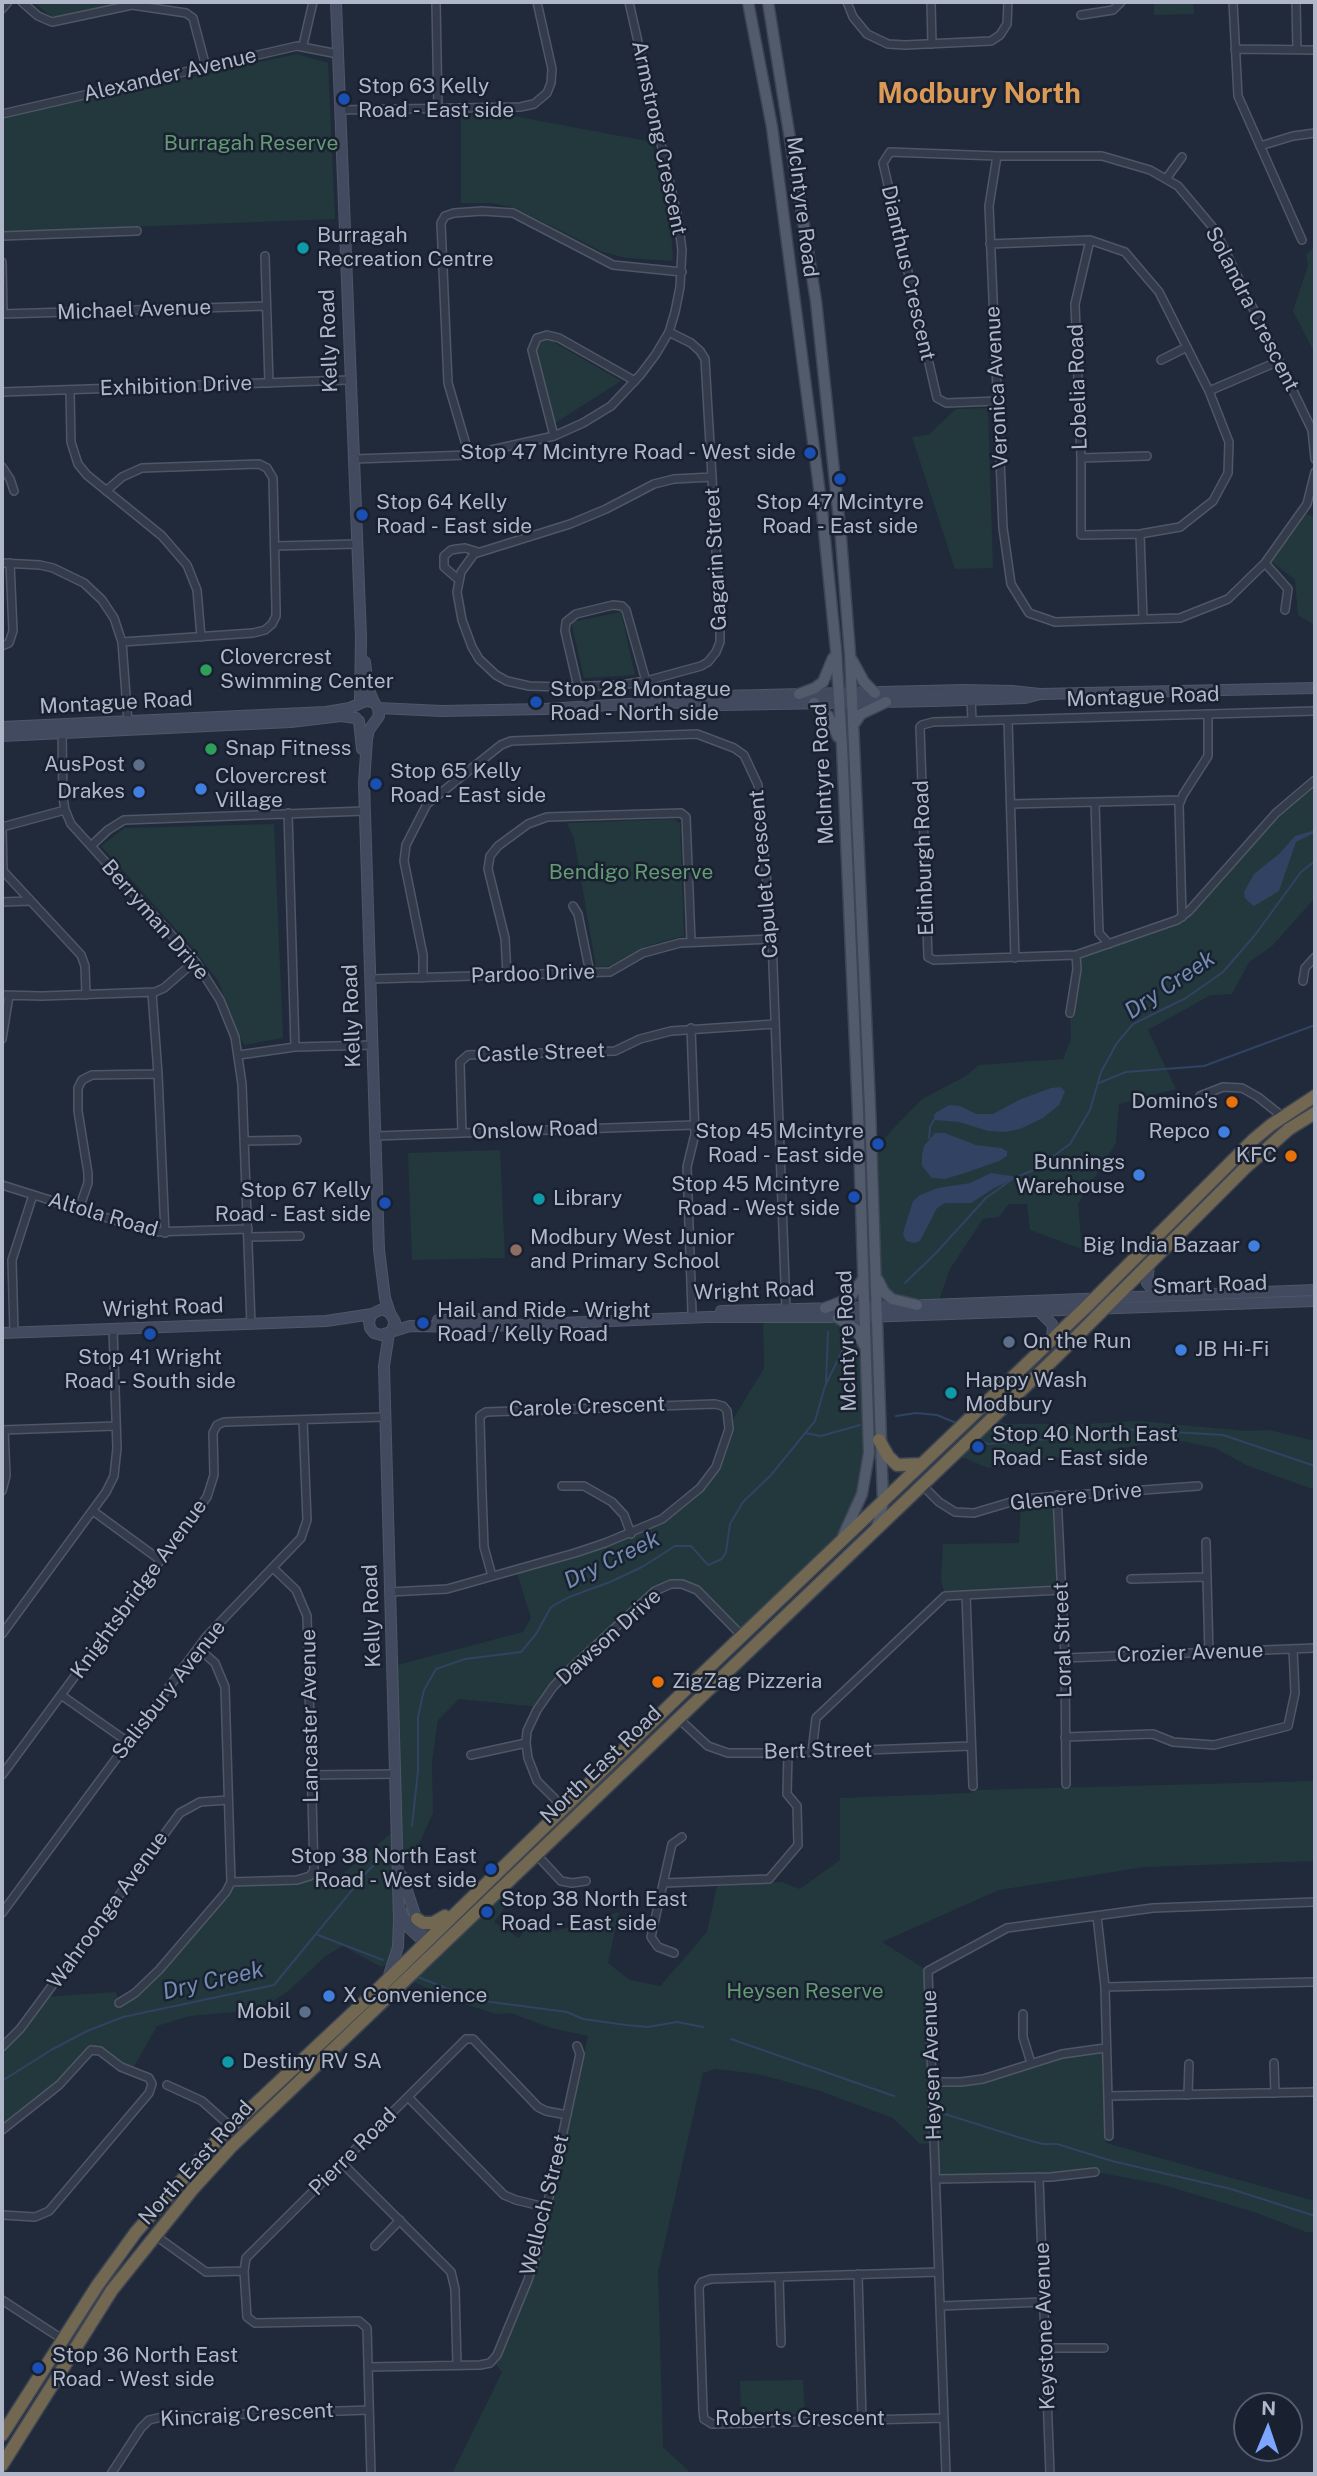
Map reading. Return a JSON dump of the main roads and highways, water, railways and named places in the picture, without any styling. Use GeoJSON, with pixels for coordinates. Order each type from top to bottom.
{"type":"FeatureCollection","features":[{"type":"Feature","properties":{"kind":"highway","name":"North East Road"},"geometry":{"type":"LineString","coordinates":[[2,2435],[62,2339],[136,2232],[230,2126],[460,1911],[653,1721],[1084,1309],[1253,1140],[1283,1117],[1309,1103],[1315,1096]]}},
{"type":"Feature","properties":{"kind":"highway","name":"North East Road"},"geometry":{"type":"LineString","coordinates":[[2,2465],[112,2290],[192,2190],[231,2147],[1106,1308],[1245,1168],[1292,1128],[1315,1113]]}},
{"type":"Feature","properties":{"kind":"highway"},"geometry":{"type":"LineString","coordinates":[[1283,1117],[1292,1128]]}},
{"type":"Feature","properties":{"kind":"highway"},"geometry":{"type":"LineString","coordinates":[[879,1440],[897,1465],[922,1464]]}},
{"type":"Feature","properties":{"kind":"highway"},"geometry":{"type":"LineString","coordinates":[[653,1721],[666,1717],[678,1718],[678,1697]]}},
{"type":"Feature","properties":{"kind":"highway"},"geometry":{"type":"LineString","coordinates":[[563,1828],[564,1808],[583,1808]]}},
{"type":"Feature","properties":{"kind":"highway"},"geometry":{"type":"LineString","coordinates":[[417,1919],[423,1923],[433,1923],[460,1911]]}},
{"type":"Feature","properties":{"kind":"highway"},"geometry":{"type":"LineString","coordinates":[[420,1967],[425,1944],[452,1937]]}},
{"type":"Feature","properties":{"kind":"highway"},"geometry":{"type":"LineString","coordinates":[[231,2147],[230,2126],[240,2129],[252,2126]]}},
{"type":"Feature","properties":{"kind":"highway"},"geometry":{"type":"LineString","coordinates":[[67,2359],[62,2339],[84,2332]]}},
{"type":"Feature","properties":{"kind":"main road","name":"Kelly Road"},"geometry":{"type":"LineString","coordinates":[[336,2],[361,638],[357,720],[364,759],[379,1250],[385,1298],[391,1314]]}},
{"type":"Feature","properties":{"kind":"main road","name":"McIntyre Road"},"geometry":{"type":"LineString","coordinates":[[748,2],[772,127],[822,510],[835,647],[883,1502],[876,1529]]}},
{"type":"Feature","properties":{"kind":"main road","name":"McIntyre Road"},"geometry":{"type":"LineString","coordinates":[[768,2],[816,302],[841,538],[854,724],[869,1275]]}},
{"type":"Feature","properties":{"kind":"main road","name":"Kelly Road"},"geometry":{"type":"LineString","coordinates":[[361,638],[368,688],[376,713],[368,735],[364,759]]}},
{"type":"Feature","properties":{"kind":"main road"},"geometry":{"type":"LineString","coordinates":[[799,694],[823,682],[830,669],[835,647]]}},
{"type":"Feature","properties":{"kind":"main road"},"geometry":{"type":"LineString","coordinates":[[850,654],[864,682],[875,693]]}},
{"type":"Feature","properties":{"kind":"main road","name":"Montague Road"},"geometry":{"type":"LineString","coordinates":[[852,697],[875,693],[1025,698],[1040,694],[1315,688]]}},
{"type":"Feature","properties":{"kind":"main road","name":"Montague Road"},"geometry":{"type":"LineString","coordinates":[[128,725],[291,722],[341,716],[364,724],[376,713],[544,709],[722,696],[799,694],[886,702],[971,695]]}},
{"type":"Feature","properties":{"kind":"main road","name":"Montague Road"},"geometry":{"type":"LineString","coordinates":[[663,702],[723,705],[814,703],[839,697]]}},
{"type":"Feature","properties":{"kind":"main road","name":"Montague Road"},"geometry":{"type":"LineString","coordinates":[[2,736],[62,729],[326,712],[365,701],[376,713]]}},
{"type":"Feature","properties":{"kind":"main road"},"geometry":{"type":"LineString","coordinates":[[854,724],[861,714],[886,702]]}},
{"type":"Feature","properties":{"kind":"main road"},"geometry":{"type":"LineString","coordinates":[[814,703],[829,717],[842,746]]}},
{"type":"Feature","properties":{"kind":"main road","name":"Montague Road"},"geometry":{"type":"LineString","coordinates":[[2,727],[62,729]]}},
{"type":"Feature","properties":{"kind":"main road"},"geometry":{"type":"LineString","coordinates":[[1149,1265],[1147,1283],[1162,1294]]}},
{"type":"Feature","properties":{"kind":"main road","name":"Kelly Road"},"geometry":{"type":"LineString","coordinates":[[372,1313],[381,1270]]}},
{"type":"Feature","properties":{"kind":"main road"},"geometry":{"type":"LineString","coordinates":[[825,1308],[852,1297],[869,1275],[888,1296],[917,1305]]}},
{"type":"Feature","properties":{"kind":"main road","name":"Smart Road"},"geometry":{"type":"LineString","coordinates":[[1117,1297],[1315,1290]]}},
{"type":"Feature","properties":{"kind":"main road","name":"Wright Road"},"geometry":{"type":"LineString","coordinates":[[390,1332],[410,1326],[464,1327],[708,1317],[838,1318],[917,1305],[1117,1297]]}},
{"type":"Feature","properties":{"kind":"main road","name":"Smart Road"},"geometry":{"type":"LineString","coordinates":[[1106,1308],[1315,1301]]}},
{"type":"Feature","properties":{"kind":"main road","name":"Wright Road"},"geometry":{"type":"LineString","coordinates":[[391,1314],[411,1320],[445,1320],[786,1308],[871,1312],[1106,1308]]}},
{"type":"Feature","properties":{"kind":"main road"},"geometry":{"type":"LineString","coordinates":[[382,1309],[391,1314],[395,1324],[390,1332],[381,1335],[372,1330],[369,1321],[372,1313],[382,1309]]}},
{"type":"Feature","properties":{"kind":"main road"},"geometry":{"type":"LineString","coordinates":[[1039,1311],[1052,1324],[1051,1341]]}},
{"type":"Feature","properties":{"kind":"main road","name":"McIntyre Road"},"geometry":{"type":"LineString","coordinates":[[838,1545],[858,1507],[869,1465],[866,1351],[871,1312]]}},
{"type":"Feature","properties":{"kind":"main road","name":"Wright Road"},"geometry":{"type":"LineString","coordinates":[[2,1333],[326,1321],[372,1313]]}},
{"type":"Feature","properties":{"kind":"main road"},"geometry":{"type":"LineString","coordinates":[[838,1318],[856,1329],[866,1351]]}},
{"type":"Feature","properties":{"kind":"main road","name":"Wright Road"},"geometry":{"type":"LineString","coordinates":[[326,1321],[356,1324],[372,1330]]}},
{"type":"Feature","properties":{"kind":"main road","name":"Kelly Road"},"geometry":{"type":"LineString","coordinates":[[372,1330],[384,1366]]}},
{"type":"Feature","properties":{"kind":"main road","name":"Kelly Road"},"geometry":{"type":"LineString","coordinates":[[388,1979],[398,1947],[399,1904],[384,1366],[390,1332]]}},
{"type":"Feature","properties":{"kind":"main road","name":"Kelly Road"},"geometry":{"type":"LineString","coordinates":[[398,1865],[425,1944]]}},
{"type":"Feature","properties":{"kind":"main road","name":"Kelly Road"},"geometry":{"type":"LineString","coordinates":[[399,1904],[408,1927],[425,1944]]}},
{"type":"Feature","properties":{"kind":"water"},"geometry":{"type":"Polygon","coordinates":[[[1315,830],[1296,842],[1279,891],[1254,906],[1250,903],[1244,892],[1254,874],[1279,854],[1295,836],[1315,830]]]}},
{"type":"Feature","properties":{"kind":"water"},"geometry":{"type":"Polygon","coordinates":[[[1060,1087],[1065,1091],[1059,1105],[1043,1118],[1020,1129],[988,1131],[959,1122],[934,1120],[937,1112],[949,1105],[960,1106],[976,1114],[993,1114],[1021,1099],[1060,1087]]]}},
{"type":"Feature","properties":{"kind":"water"},"geometry":{"type":"Polygon","coordinates":[[[935,1133],[945,1133],[976,1145],[1001,1148],[1007,1151],[1007,1156],[945,1179],[932,1178],[922,1166],[922,1155],[924,1146],[935,1133]]]}},
{"type":"Feature","properties":{"kind":"water"},"geometry":{"type":"Polygon","coordinates":[[[991,1173],[1018,1177],[971,1203],[945,1203],[937,1208],[920,1241],[906,1241],[903,1234],[905,1226],[913,1201],[920,1195],[938,1188],[970,1183],[991,1173]]]}},
{"type":"Feature","properties":{"kind":"waterway","name":"Dry Creek"},"geometry":{"type":"LineString","coordinates":[[1019,1176],[1036,1169],[1070,1144],[1090,1110],[1101,1072],[1117,1043],[1133,1024],[1186,998],[1223,972],[1255,935],[1301,872],[1315,861]]}},
{"type":"Feature","properties":{"kind":"waterway"},"geometry":{"type":"LineString","coordinates":[[1099,1083],[1126,1072],[1204,1066],[1315,1025]]}},
{"type":"Feature","properties":{"kind":"waterway"},"geometry":{"type":"LineString","coordinates":[[929,1138],[934,1120]]}},
{"type":"Feature","properties":{"kind":"waterway","name":"Dry Creek"},"geometry":{"type":"LineString","coordinates":[[905,1283],[986,1198],[1014,1178]]}},
{"type":"Feature","properties":{"kind":"waterway"},"geometry":{"type":"LineString","coordinates":[[826,1384],[828,1332]]}},
{"type":"Feature","properties":{"kind":"waterway","name":"Dry Creek"},"geometry":{"type":"LineString","coordinates":[[412,1826],[418,1771],[418,1717],[424,1690],[436,1669],[465,1659],[521,1652],[536,1634],[551,1607],[642,1567],[675,1546],[691,1546],[708,1565],[722,1559],[726,1552],[730,1524],[743,1502],[771,1475],[815,1421],[825,1386],[848,1339]]}},
{"type":"Feature","properties":{"kind":"waterway"},"geometry":{"type":"LineString","coordinates":[[896,1416],[916,1413],[937,1415],[956,1423]]}},
{"type":"Feature","properties":{"kind":"waterway"},"geometry":{"type":"LineString","coordinates":[[805,1433],[821,1436],[860,1425]]}},
{"type":"Feature","properties":{"kind":"waterway"},"geometry":{"type":"LineString","coordinates":[[978,1438],[988,1444],[1084,1436],[1121,1429],[1223,1435],[1315,1466]]}},
{"type":"Feature","properties":{"kind":"waterway","name":"Dry Creek"},"geometry":{"type":"LineString","coordinates":[[2,2081],[51,2050],[87,2031],[123,2017],[274,1985],[386,1852]]}},
{"type":"Feature","properties":{"kind":"waterway"},"geometry":{"type":"LineString","coordinates":[[318,1935],[383,1960]]}},
{"type":"Feature","properties":{"kind":"waterway"},"geometry":{"type":"LineString","coordinates":[[418,1977],[476,2000],[567,2012],[583,2019],[648,2027],[677,2022],[703,2027]]}},
{"type":"Feature","properties":{"kind":"waterway"},"geometry":{"type":"LineString","coordinates":[[731,2039],[894,2096]]}},
{"type":"Feature","properties":{"kind":"waterway"},"geometry":{"type":"LineString","coordinates":[[945,2114],[1043,2144],[1057,2144],[1112,2161],[1231,2189],[1315,2216]]}},
{"type":"Feature","properties":{"kind":"place","name":"Stop 63 Kelly Road - East side"},"geometry":{"type":"Point","coordinates":[344,99]}},
{"type":"Feature","properties":{"kind":"place","name":"Burragah Recreation Centre"},"geometry":{"type":"Point","coordinates":[303,248]}},
{"type":"Feature","properties":{"kind":"place","name":"Stop 47 Mcintyre Road - West side"},"geometry":{"type":"Point","coordinates":[810,453]}},
{"type":"Feature","properties":{"kind":"place","name":"Stop 47 Mcintyre Road - East side"},"geometry":{"type":"Point","coordinates":[840,479]}},
{"type":"Feature","properties":{"kind":"place","name":"Stop 64 Kelly Road - East side"},"geometry":{"type":"Point","coordinates":[362,515]}},
{"type":"Feature","properties":{"kind":"place","name":"Clovercrest Swimming Center"},"geometry":{"type":"Point","coordinates":[206,670]}},
{"type":"Feature","properties":{"kind":"place","name":"Stop 28 Montague Road - North side"},"geometry":{"type":"Point","coordinates":[536,702]}},
{"type":"Feature","properties":{"kind":"place","name":"Snap Fitness"},"geometry":{"type":"Point","coordinates":[211,749]}},
{"type":"Feature","properties":{"kind":"place","name":"AusPost"},"geometry":{"type":"Point","coordinates":[139,765]}},
{"type":"Feature","properties":{"kind":"place","name":"Stop 65 Kelly Road - East side"},"geometry":{"type":"Point","coordinates":[376,784]}},
{"type":"Feature","properties":{"kind":"place","name":"Clovercrest Village"},"geometry":{"type":"Point","coordinates":[201,789]}},
{"type":"Feature","properties":{"kind":"place","name":"Drakes"},"geometry":{"type":"Point","coordinates":[139,792]}},
{"type":"Feature","properties":{"kind":"place","name":"Domino's"},"geometry":{"type":"Point","coordinates":[1232,1102]}},
{"type":"Feature","properties":{"kind":"place","name":"Repco"},"geometry":{"type":"Point","coordinates":[1224,1132]}},
{"type":"Feature","properties":{"kind":"place","name":"Stop 45 Mcintyre Road - East side"},"geometry":{"type":"Point","coordinates":[878,1144]}},
{"type":"Feature","properties":{"kind":"place","name":"KFC"},"geometry":{"type":"Point","coordinates":[1291,1156]}},
{"type":"Feature","properties":{"kind":"place","name":"Bunnings Warehouse"},"geometry":{"type":"Point","coordinates":[1139,1175]}},
{"type":"Feature","properties":{"kind":"place","name":"Stop 45 Mcintyre Road - West side"},"geometry":{"type":"Point","coordinates":[854,1197]}},
{"type":"Feature","properties":{"kind":"place","name":"Library"},"geometry":{"type":"Point","coordinates":[539,1199]}},
{"type":"Feature","properties":{"kind":"place","name":"Stop 67 Kelly Road - East side"},"geometry":{"type":"Point","coordinates":[385,1203]}},
{"type":"Feature","properties":{"kind":"place","name":"Big India Bazaar"},"geometry":{"type":"Point","coordinates":[1254,1246]}},
{"type":"Feature","properties":{"kind":"place","name":"Modbury West Junior and Primary School"},"geometry":{"type":"Point","coordinates":[516,1250]}},
{"type":"Feature","properties":{"kind":"place","name":"Hail and Ride - Wright Road / Kelly Road"},"geometry":{"type":"Point","coordinates":[423,1323]}},
{"type":"Feature","properties":{"kind":"place","name":"Stop 41 Wright Road - South side"},"geometry":{"type":"Point","coordinates":[150,1334]}},
{"type":"Feature","properties":{"kind":"place","name":"On the Run"},"geometry":{"type":"Point","coordinates":[1009,1342]}},
{"type":"Feature","properties":{"kind":"place","name":"JB Hi-Fi"},"geometry":{"type":"Point","coordinates":[1181,1350]}},
{"type":"Feature","properties":{"kind":"place","name":"Happy Wash Modbury"},"geometry":{"type":"Point","coordinates":[951,1393]}},
{"type":"Feature","properties":{"kind":"place","name":"Stop 40 North East Road - East side"},"geometry":{"type":"Point","coordinates":[978,1447]}},
{"type":"Feature","properties":{"kind":"place","name":"ZigZag Pizzeria"},"geometry":{"type":"Point","coordinates":[658,1682]}},
{"type":"Feature","properties":{"kind":"place","name":"Stop 38 North East Road - West side"},"geometry":{"type":"Point","coordinates":[491,1869]}},
{"type":"Feature","properties":{"kind":"place","name":"Stop 38 North East Road - East side"},"geometry":{"type":"Point","coordinates":[487,1912]}},
{"type":"Feature","properties":{"kind":"place","name":"X Convenience"},"geometry":{"type":"Point","coordinates":[329,1996]}},
{"type":"Feature","properties":{"kind":"place","name":"Mobil"},"geometry":{"type":"Point","coordinates":[305,2012]}},
{"type":"Feature","properties":{"kind":"place","name":"Destiny RV SA"},"geometry":{"type":"Point","coordinates":[228,2062]}},
{"type":"Feature","properties":{"kind":"place","name":"Stop 36 North East Road - West side"},"geometry":{"type":"Point","coordinates":[38,2368]}},
{"type":"Feature","properties":{"kind":"district","name":"Modbury North"},"geometry":{"type":"Point","coordinates":[979,94]}},
{"type":"Feature","properties":{"kind":"park label","name":"Burragah Reserve"},"geometry":{"type":"Point","coordinates":[251,144]}},
{"type":"Feature","properties":{"kind":"park label","name":"Bendigo Reserve"},"geometry":{"type":"Point","coordinates":[631,873]}},
{"type":"Feature","properties":{"kind":"park label","name":"Heysen Reserve"},"geometry":{"type":"Point","coordinates":[805,1992]}}]}
